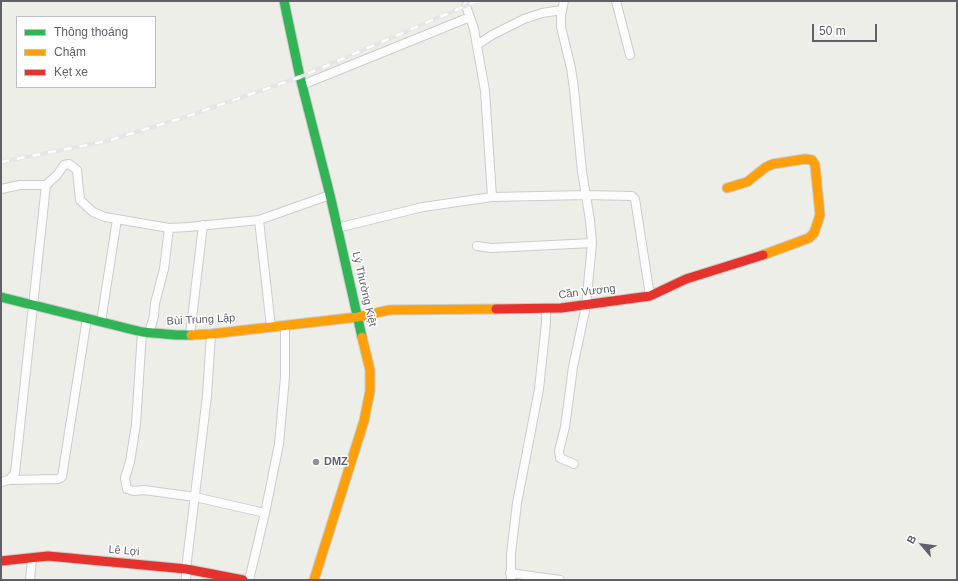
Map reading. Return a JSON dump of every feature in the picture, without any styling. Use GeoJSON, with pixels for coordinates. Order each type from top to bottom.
{"type":"FeatureCollection","features":[{"type":"Feature","properties":{"kind":"street","name":"Lý Thường Kiệt"},"geometry":{"type":"LineString","coordinates":[[284,1],[302,85],[330,195],[370,370],[370,391],[364,421],[314,580]]}},
{"type":"Feature","properties":{"kind":"street"},"geometry":{"type":"LineString","coordinates":[[564,1],[561,16],[561,27],[571,68],[578,114],[582,172],[590,220],[592,243],[586,306],[573,367],[565,427],[559,451],[560,458],[574,464]]}},
{"type":"Feature","properties":{"kind":"street"},"geometry":{"type":"LineString","coordinates":[[616,1],[630,55]]}},
{"type":"Feature","properties":{"kind":"street"},"geometry":{"type":"LineString","coordinates":[[466,6],[477,46],[485,91],[492,197]]}},
{"type":"Feature","properties":{"kind":"street"},"geometry":{"type":"LineString","coordinates":[[477,46],[497,32],[524,19],[542,13],[562,10]]}},
{"type":"Feature","properties":{"kind":"street"},"geometry":{"type":"LineString","coordinates":[[302,85],[470,18]]}},
{"type":"Feature","properties":{"kind":"street","name":"Cần Vương"},"geometry":{"type":"LineString","coordinates":[[358,318],[389,310],[546,309],[586,306],[650,296],[686,279],[778,250],[809,238],[816,230],[820,208],[815,165],[812,160],[805,159],[773,164],[766,167],[748,182],[727,188]]}},
{"type":"Feature","properties":{"kind":"street"},"geometry":{"type":"LineString","coordinates":[[5,481],[15,473],[46,185],[57,175],[64,165],[72,165],[77,170],[82,203],[93,212],[100,216],[169,228],[188,228],[203,225],[258,220],[330,195]]}},
{"type":"Feature","properties":{"kind":"street"},"geometry":{"type":"LineString","coordinates":[[1,189],[20,185],[46,185]]}},
{"type":"Feature","properties":{"kind":"street"},"geometry":{"type":"LineString","coordinates":[[337,228],[423,207],[492,197],[586,195],[632,196],[634,197],[650,296]]}},
{"type":"Feature","properties":{"kind":"street"},"geometry":{"type":"LineString","coordinates":[[101,322],[117,219]]}},
{"type":"Feature","properties":{"kind":"street"},"geometry":{"type":"LineString","coordinates":[[258,220],[271,327]]}},
{"type":"Feature","properties":{"kind":"street"},"geometry":{"type":"LineString","coordinates":[[190,335],[203,225]]}},
{"type":"Feature","properties":{"kind":"street"},"geometry":{"type":"LineString","coordinates":[[169,228],[162,277],[146,332],[136,424],[130,462],[126,474],[125,483],[127,489],[195,497],[265,513]]}},
{"type":"Feature","properties":{"kind":"street"},"geometry":{"type":"LineString","coordinates":[[477,246],[491,248],[592,243]]}},
{"type":"Feature","properties":{"kind":"street","name":"Bùi Trung Lập"},"geometry":{"type":"LineString","coordinates":[[1,297],[146,332],[176,335],[211,334],[358,318]]}},
{"type":"Feature","properties":{"kind":"street"},"geometry":{"type":"LineString","coordinates":[[546,309],[546,323],[538,389],[518,503],[511,554],[511,577],[560,580]]}},
{"type":"Feature","properties":{"kind":"street"},"geometry":{"type":"LineString","coordinates":[[5,481],[58,479],[62,477],[87,318]]}},
{"type":"Feature","properties":{"kind":"street"},"geometry":{"type":"LineString","coordinates":[[249,580],[279,444],[285,377],[285,325]]}},
{"type":"Feature","properties":{"kind":"street"},"geometry":{"type":"LineString","coordinates":[[186,580],[186,569],[207,396],[211,334]]}},
{"type":"Feature","properties":{"kind":"street","name":"Lê Lợi"},"geometry":{"type":"LineString","coordinates":[[1,561],[32,559],[48,556],[186,569],[243,580]]}},
{"type":"Feature","properties":{"kind":"street"},"geometry":{"type":"LineString","coordinates":[[30,580],[32,559]]}},
{"type":"Feature","properties":{"kind":"railway"},"geometry":{"type":"LineString","coordinates":[[1,162],[107,141],[188,116],[300,77],[477,1]]}},
{"type":"Feature","properties":{"kind":"traffic: fast"},"geometry":{"type":"LineString","coordinates":[[284,1],[300,77],[330,195],[362,337]]}},
{"type":"Feature","properties":{"kind":"traffic: fast"},"geometry":{"type":"LineString","coordinates":[[1,297],[142,332],[191,335]]}},
{"type":"Feature","properties":{"kind":"traffic: slow"},"geometry":{"type":"LineString","coordinates":[[727,188],[747,182],[766,167],[773,164],[805,159],[812,160],[815,165],[820,215],[814,233],[809,238],[763,255]]}},
{"type":"Feature","properties":{"kind":"traffic: slow"},"geometry":{"type":"LineString","coordinates":[[191,335],[358,317],[389,310],[496,309]]}},
{"type":"Feature","properties":{"kind":"traffic: slow"},"geometry":{"type":"LineString","coordinates":[[314,580],[364,421],[370,391],[370,370],[362,337]]}},
{"type":"Feature","properties":{"kind":"traffic: jam"},"geometry":{"type":"LineString","coordinates":[[496,309],[561,308],[650,296],[686,279],[763,255]]}},
{"type":"Feature","properties":{"kind":"traffic: jam"},"geometry":{"type":"LineString","coordinates":[[1,561],[48,556],[186,569],[243,580]]}},
{"type":"Feature","properties":{"kind":"place","name":"DMZ"},"geometry":{"type":"Point","coordinates":[316,462]}}]}
